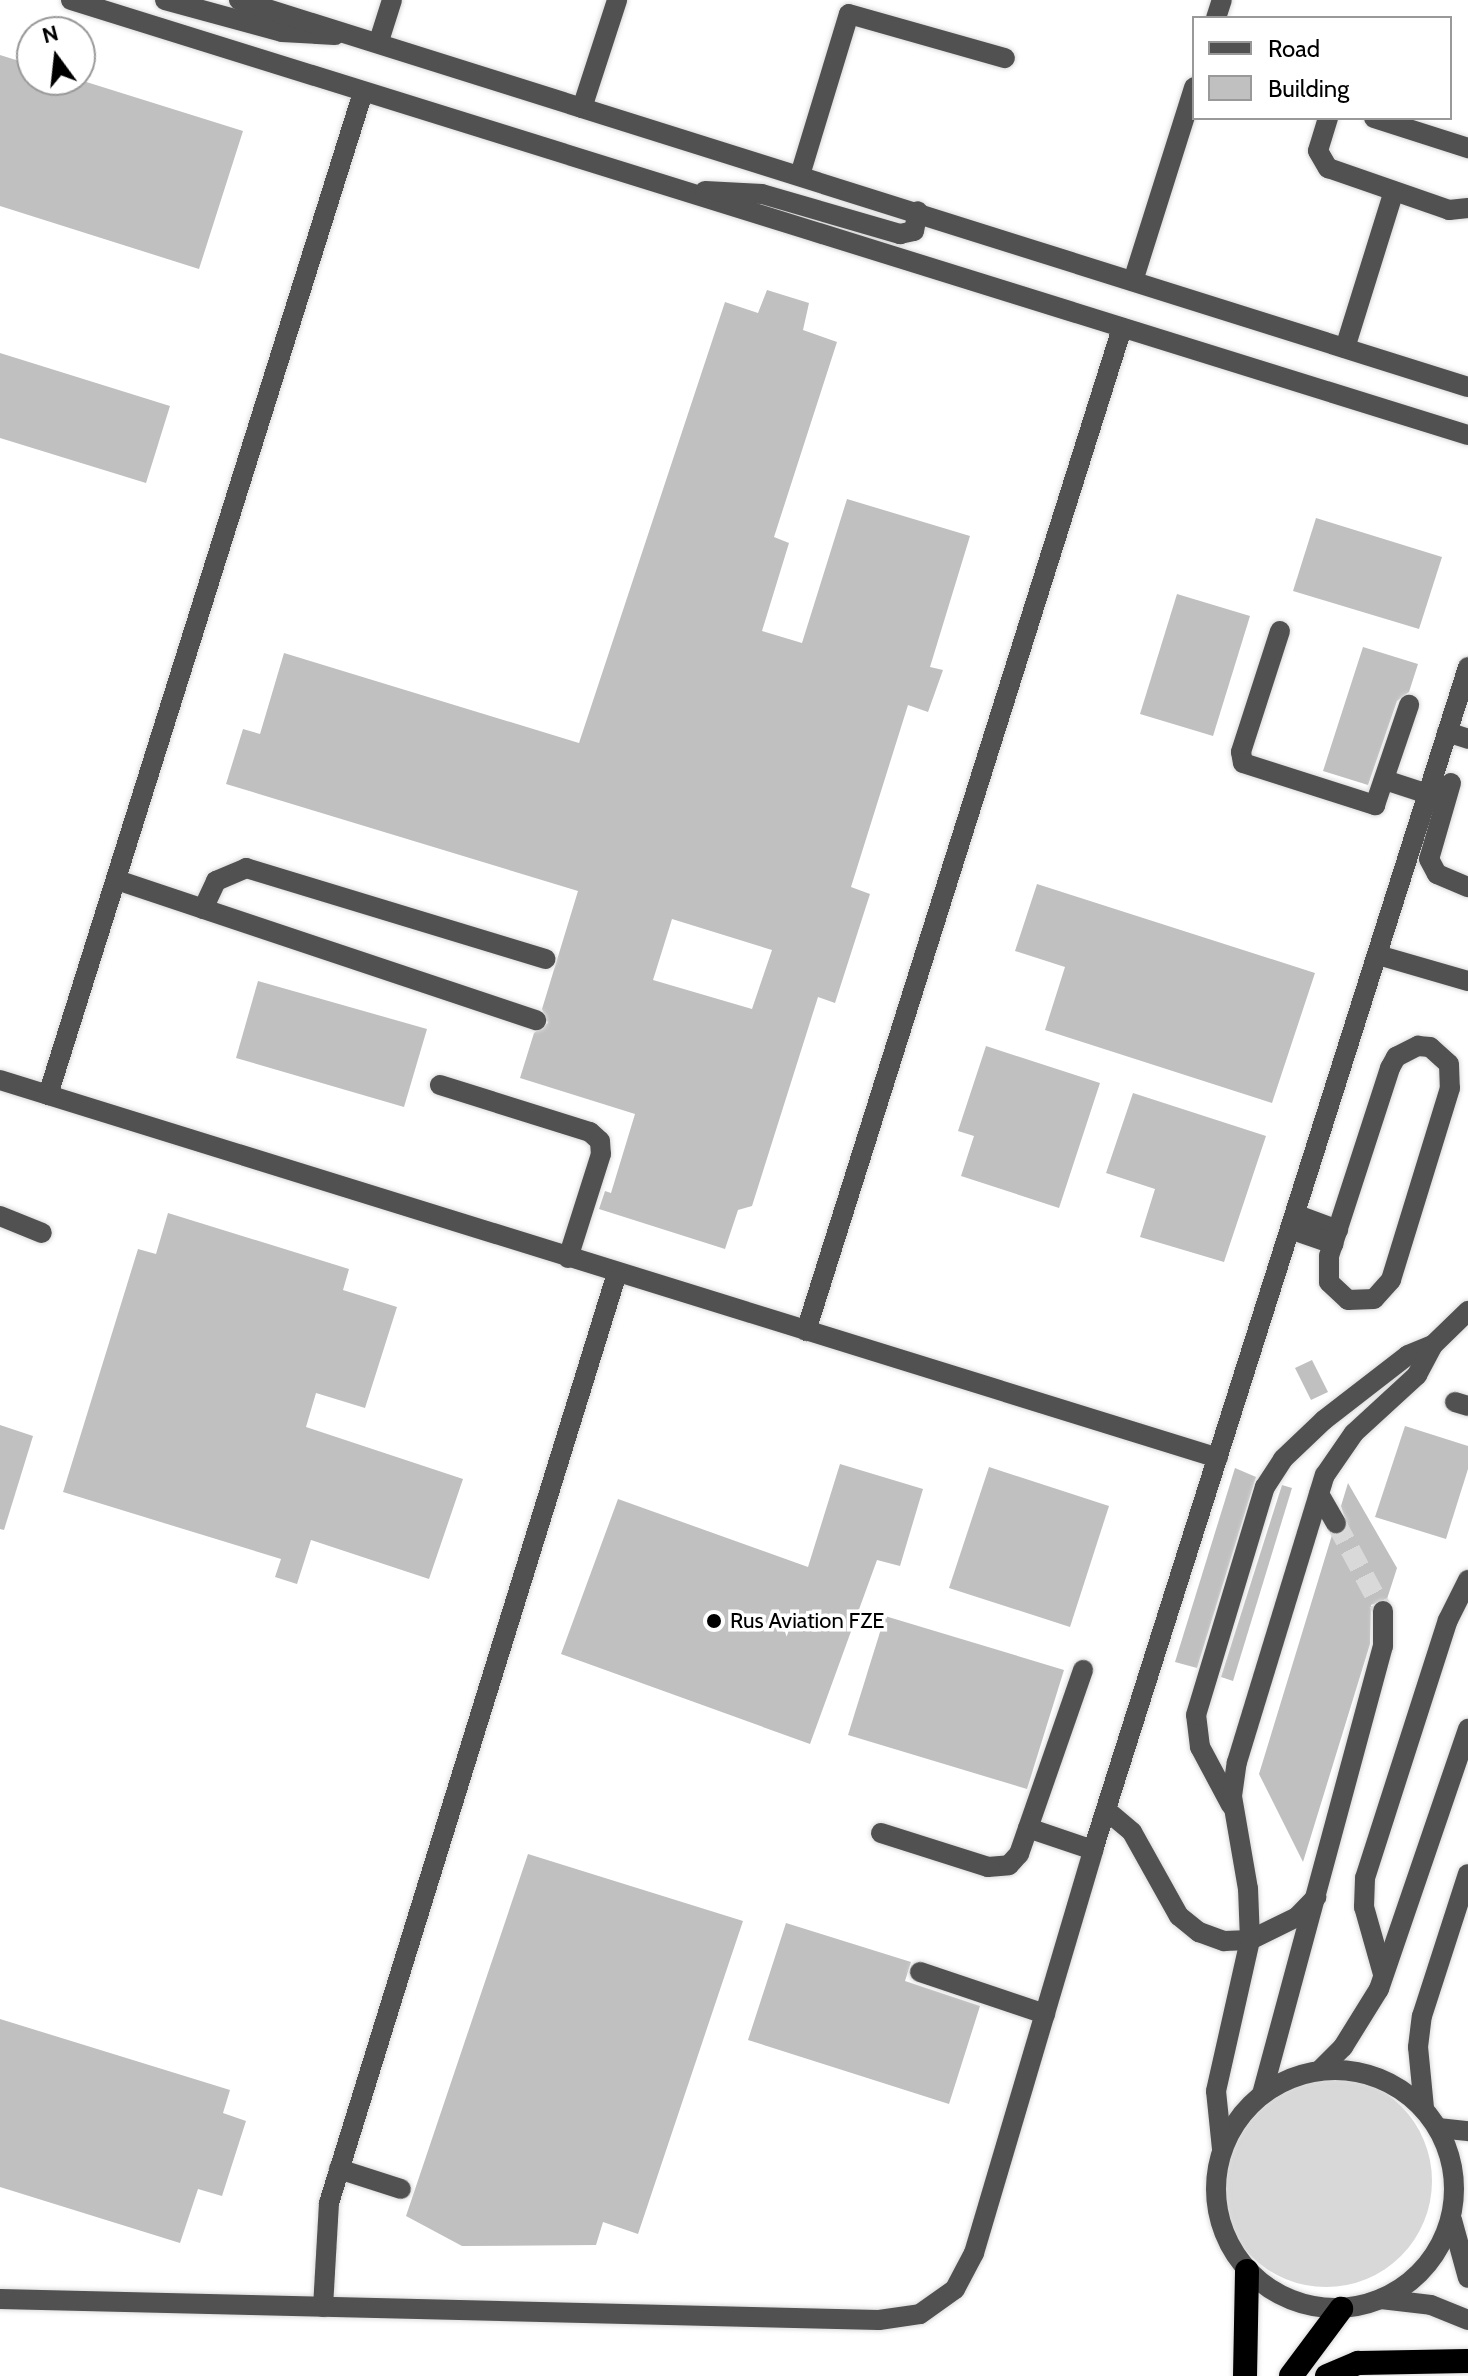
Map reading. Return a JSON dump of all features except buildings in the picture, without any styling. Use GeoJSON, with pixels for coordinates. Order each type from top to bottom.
{"type":"FeatureCollection","features":[{"type":"Feature","properties":{"kind":"highway"},"geometry":{"type":"LineString","coordinates":[[1245,2376],[1247,2271]]}},
{"type":"Feature","properties":{"kind":"highway"},"geometry":{"type":"LineString","coordinates":[[1291,2376],[1341,2309]]}},
{"type":"Feature","properties":{"kind":"highway"},"geometry":{"type":"LineString","coordinates":[[1327,2376],[1358,2363],[1468,2361]]}},
{"type":"Feature","properties":{"kind":"street"},"geometry":{"type":"LineString","coordinates":[[71,0],[103,5],[363,92],[1468,435]]}},
{"type":"Feature","properties":{"kind":"street"},"geometry":{"type":"LineString","coordinates":[[165,0],[282,32],[351,34]]}},
{"type":"Feature","properties":{"kind":"street"},"geometry":{"type":"LineString","coordinates":[[239,0],[379,41],[1468,387]]}},
{"type":"Feature","properties":{"kind":"street"},"geometry":{"type":"LineString","coordinates":[[379,41],[392,0]]}},
{"type":"Feature","properties":{"kind":"street"},"geometry":{"type":"LineString","coordinates":[[582,108],[617,0]]}},
{"type":"Feature","properties":{"kind":"street"},"geometry":{"type":"LineString","coordinates":[[800,175],[849,14],[1005,58]]}},
{"type":"Feature","properties":{"kind":"street"},"geometry":{"type":"LineString","coordinates":[[48,1095],[363,92]]}},
{"type":"Feature","properties":{"kind":"street"},"geometry":{"type":"LineString","coordinates":[[1133,281],[1192,93]]}},
{"type":"Feature","properties":{"kind":"street"},"geometry":{"type":"LineString","coordinates":[[1327,120],[1318,144],[1324,164],[1449,210],[1468,208]]}},
{"type":"Feature","properties":{"kind":"street"},"geometry":{"type":"LineString","coordinates":[[1380,120],[1468,148]]}},
{"type":"Feature","properties":{"kind":"street"},"geometry":{"type":"LineString","coordinates":[[1345,348],[1394,191]]}},
{"type":"Feature","properties":{"kind":"street"},"geometry":{"type":"LineString","coordinates":[[689,193],[762,194],[900,234],[919,225],[918,211]]}},
{"type":"Feature","properties":{"kind":"street"},"geometry":{"type":"LineString","coordinates":[[806,1331],[1122,328]]}},
{"type":"Feature","properties":{"kind":"street"},"geometry":{"type":"LineString","coordinates":[[1280,631],[1241,759],[1367,805],[1378,802],[1409,705]]}},
{"type":"Feature","properties":{"kind":"street"},"geometry":{"type":"LineString","coordinates":[[1468,667],[1447,732],[1445,785],[1429,859],[1437,874],[1468,887]]}},
{"type":"Feature","properties":{"kind":"street"},"geometry":{"type":"LineString","coordinates":[[1447,732],[1468,739]]}},
{"type":"Feature","properties":{"kind":"street"},"geometry":{"type":"LineString","coordinates":[[1385,780],[1445,785]]}},
{"type":"Feature","properties":{"kind":"street"},"geometry":{"type":"LineString","coordinates":[[0,2299],[879,2320],[920,2314],[939,2303],[966,2272],[1093,1850],[1378,955],[1445,785]]}},
{"type":"Feature","properties":{"kind":"street"},"geometry":{"type":"LineString","coordinates":[[203,909],[216,881],[246,868],[545,959]]}},
{"type":"Feature","properties":{"kind":"street"},"geometry":{"type":"LineString","coordinates":[[117,880],[536,1020]]}},
{"type":"Feature","properties":{"kind":"street"},"geometry":{"type":"LineString","coordinates":[[1378,955],[1468,981]]}},
{"type":"Feature","properties":{"kind":"street"},"geometry":{"type":"LineString","coordinates":[[1430,1047],[1449,1064],[1450,1088],[1384,1291],[1361,1302],[1337,1293],[1327,1269],[1336,1237],[1390,1068],[1406,1049],[1430,1047]]}},
{"type":"Feature","properties":{"kind":"street"},"geometry":{"type":"LineString","coordinates":[[0,1080],[1218,1458]]}},
{"type":"Feature","properties":{"kind":"street"},"geometry":{"type":"LineString","coordinates":[[440,1085],[590,1132],[600,1141],[601,1154],[568,1258]]}},
{"type":"Feature","properties":{"kind":"street"},"geometry":{"type":"LineString","coordinates":[[0,1216],[42,1233]]}},
{"type":"Feature","properties":{"kind":"street"},"geometry":{"type":"LineString","coordinates":[[1293,1221],[1336,1237]]}},
{"type":"Feature","properties":{"kind":"street"},"geometry":{"type":"LineString","coordinates":[[323,2307],[324,2237],[339,2169],[617,1273]]}},
{"type":"Feature","properties":{"kind":"street"},"geometry":{"type":"LineString","coordinates":[[1222,2149],[1216,2091],[1250,1940],[1234,1813],[1237,1762],[1319,1494],[1334,1457],[1417,1375],[1433,1345],[1468,1311]]}},
{"type":"Feature","properties":{"kind":"street"},"geometry":{"type":"LineString","coordinates":[[1234,1813],[1200,1747],[1196,1715],[1265,1487],[1283,1459],[1324,1420],[1408,1355],[1433,1345]]}},
{"type":"Feature","properties":{"kind":"street"},"geometry":{"type":"LineString","coordinates":[[1319,1494],[1336,1523]]}},
{"type":"Feature","properties":{"kind":"street"},"geometry":{"type":"LineString","coordinates":[[1383,1974],[1364,1907],[1365,1878],[1458,1624],[1468,1580]]}},
{"type":"Feature","properties":{"kind":"street"},"geometry":{"type":"LineString","coordinates":[[1262,2094],[1383,1646],[1383,1611]]}},
{"type":"Feature","properties":{"kind":"street"},"geometry":{"type":"LineString","coordinates":[[881,1833],[995,1868],[1015,1860],[1083,1670]]}},
{"type":"Feature","properties":{"kind":"street"},"geometry":{"type":"LineString","coordinates":[[1319,2071],[1363,2019],[1383,1974],[1468,1729]]}},
{"type":"Feature","properties":{"kind":"street"},"geometry":{"type":"LineString","coordinates":[[1106,1810],[1132,1832],[1179,1916],[1199,1932],[1224,1941],[1250,1940],[1297,1917],[1316,1897]]}},
{"type":"Feature","properties":{"kind":"street"},"geometry":{"type":"LineString","coordinates":[[1028,1828],[1093,1850]]}},
{"type":"Feature","properties":{"kind":"street"},"geometry":{"type":"LineString","coordinates":[[1424,2108],[1418,2047],[1422,2016],[1468,1874]]}},
{"type":"Feature","properties":{"kind":"street"},"geometry":{"type":"LineString","coordinates":[[920,1972],[1045,2014]]}},
{"type":"Feature","properties":{"kind":"street"},"geometry":{"type":"LineString","coordinates":[[1468,2278],[1452,2213],[1453,2167],[1438,2128],[1424,2108],[1407,2093],[1365,2073],[1319,2071],[1289,2079],[1262,2094],[1239,2119],[1222,2149],[1216,2174],[1221,2226],[1247,2271],[1290,2300],[1341,2309],[1381,2299],[1431,2305],[1468,2320]]}},
{"type":"Feature","properties":{"kind":"street"},"geometry":{"type":"LineString","coordinates":[[1438,2128],[1468,2131]]}},
{"type":"Feature","properties":{"kind":"street"},"geometry":{"type":"LineString","coordinates":[[339,2169],[401,2189]]}},
{"type":"Feature","properties":{"kind":"street"},"geometry":{"type":"LineString","coordinates":[[1381,2299],[1426,2267],[1452,2213],[1468,2192]]}},
{"type":"Feature","properties":{"kind":"shaded area"},"geometry":{"type":"Polygon","coordinates":[[[1326,2075],[1367,2083],[1385,2092],[1401,2106],[1415,2122],[1424,2140],[1432,2181],[1424,2222],[1415,2240],[1401,2256],[1385,2270],[1367,2279],[1326,2287],[1285,2279],[1267,2270],[1251,2256],[1237,2240],[1228,2222],[1220,2181],[1228,2140],[1237,2122],[1251,2106],[1267,2092],[1285,2083],[1326,2075]]]}},
{"type":"Feature","properties":{"kind":"tunnel"},"geometry":{"type":"LineString","coordinates":[[1336,1523],[1383,1611]]}},
{"type":"Feature","properties":{"kind":"place","name":"Rus Aviation FZE"},"geometry":{"type":"Point","coordinates":[714,1621]}}]}
